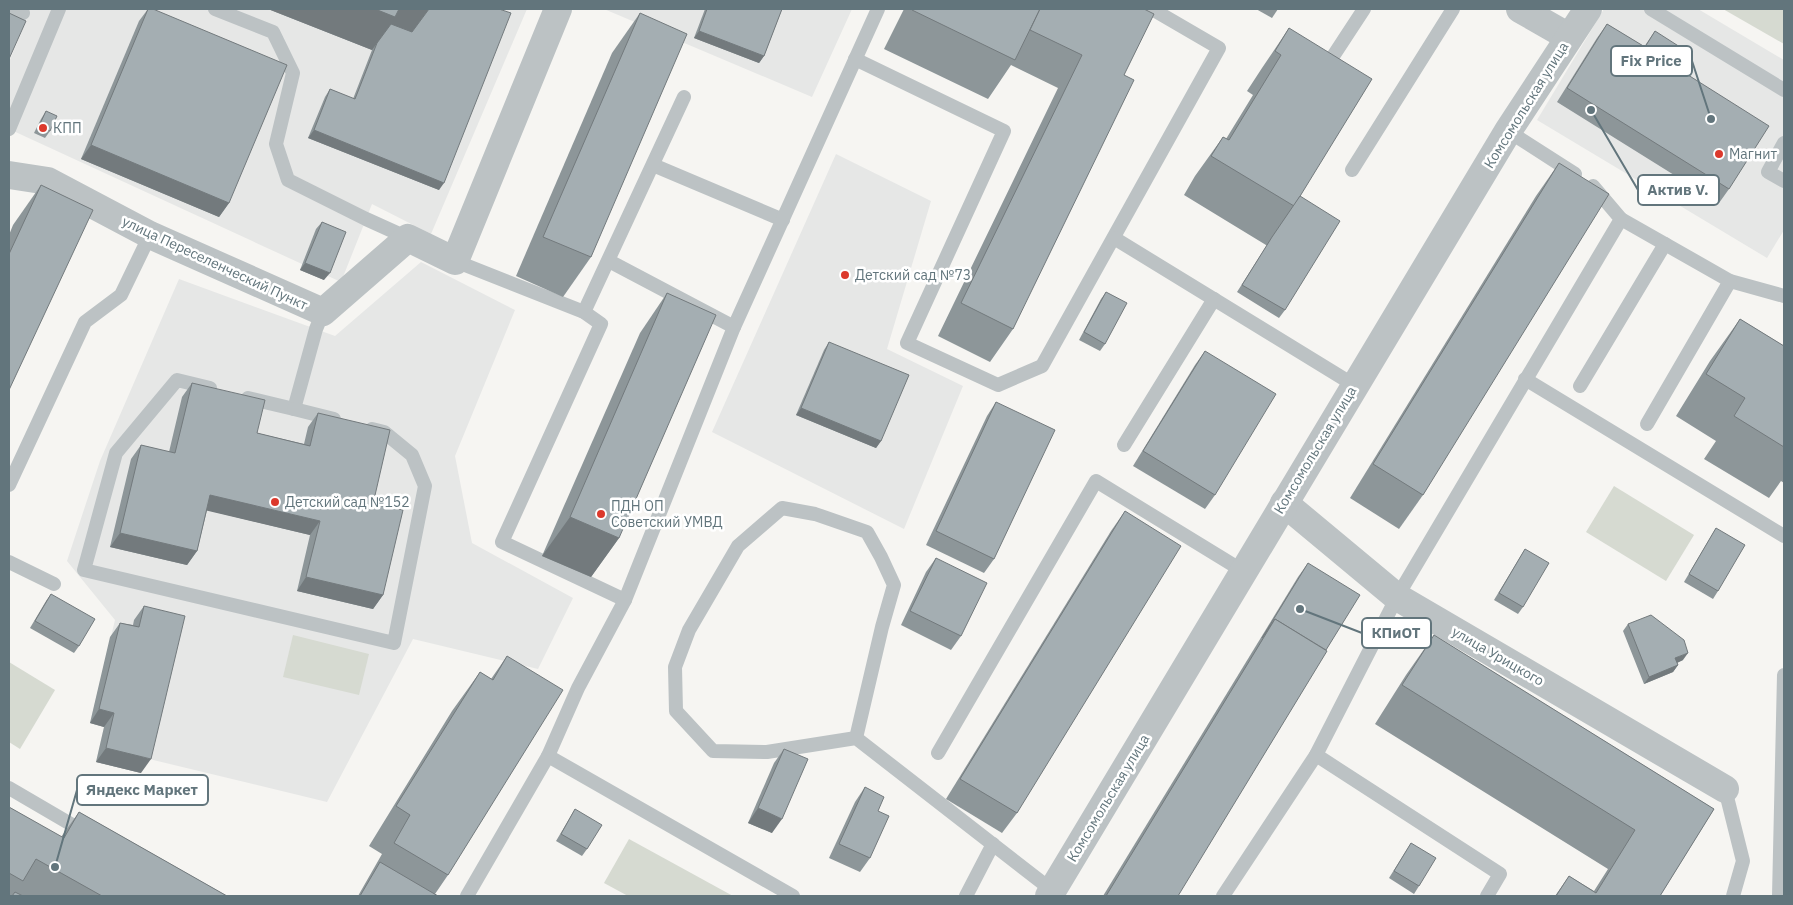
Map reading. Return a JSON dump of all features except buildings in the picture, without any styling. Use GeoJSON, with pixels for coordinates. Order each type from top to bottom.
{"type":"FeatureCollection","features":[{"type":"Feature","properties":{"kind":"street"},"geometry":{"type":"LineString","coordinates":[[408,238],[455,261],[558,9]]}},
{"type":"Feature","properties":{"kind":"street"},"geometry":{"type":"LineString","coordinates":[[1520,9],[1569,37]]}},
{"type":"Feature","properties":{"kind":"street","name":"Комсомольская улица"},"geometry":{"type":"LineString","coordinates":[[1051,894],[1354,385],[1508,131],[1588,9]]}},
{"type":"Feature","properties":{"kind":"street","name":"улица Переселенческий Пункт"},"geometry":{"type":"LineString","coordinates":[[9,175],[48,181],[150,235],[323,312],[408,238]]}},
{"type":"Feature","properties":{"kind":"street","name":"улица Урицкого"},"geometry":{"type":"LineString","coordinates":[[1284,503],[1397,597],[1725,789]]}},
{"type":"Feature","properties":{"kind":"lane"},"geometry":{"type":"LineString","coordinates":[[9,129],[59,9]]}},
{"type":"Feature","properties":{"kind":"lane"},"geometry":{"type":"LineString","coordinates":[[215,9],[273,32],[294,73],[276,144],[288,180],[408,238]]}},
{"type":"Feature","properties":{"kind":"lane"},"geometry":{"type":"LineString","coordinates":[[467,896],[548,756],[578,688],[625,600],[734,327],[878,9]]}},
{"type":"Feature","properties":{"kind":"lane"},"geometry":{"type":"LineString","coordinates":[[856,59],[1004,131],[907,343],[998,385],[1042,366],[1219,48],[1152,9]]}},
{"type":"Feature","properties":{"kind":"lane"},"geometry":{"type":"LineString","coordinates":[[1326,67],[1364,9]]}},
{"type":"Feature","properties":{"kind":"lane"},"geometry":{"type":"LineString","coordinates":[[1352,170],[1453,9]]}},
{"type":"Feature","properties":{"kind":"lane"},"geometry":{"type":"LineString","coordinates":[[1651,9],[1784,90]]}},
{"type":"Feature","properties":{"kind":"lane"},"geometry":{"type":"LineString","coordinates":[[584,312],[684,97]]}},
{"type":"Feature","properties":{"kind":"lane"},"geometry":{"type":"LineString","coordinates":[[1508,131],[1591,184],[1620,218],[1730,281],[1784,296]]}},
{"type":"Feature","properties":{"kind":"lane"},"geometry":{"type":"LineString","coordinates":[[1784,142],[1768,172],[1784,181]]}},
{"type":"Feature","properties":{"kind":"lane"},"geometry":{"type":"LineString","coordinates":[[653,165],[783,220]]}},
{"type":"Feature","properties":{"kind":"lane"},"geometry":{"type":"LineString","coordinates":[[1223,896],[1316,755],[1397,597],[1620,218]]}},
{"type":"Feature","properties":{"kind":"lane"},"geometry":{"type":"LineString","coordinates":[[9,485],[85,322],[121,295],[150,235]]}},
{"type":"Feature","properties":{"kind":"lane"},"geometry":{"type":"LineString","coordinates":[[1114,238],[1354,385]]}},
{"type":"Feature","properties":{"kind":"lane"},"geometry":{"type":"LineString","coordinates":[[1580,386],[1665,244]]}},
{"type":"Feature","properties":{"kind":"lane"},"geometry":{"type":"LineString","coordinates":[[455,261],[584,312],[601,324],[502,542],[625,600]]}},
{"type":"Feature","properties":{"kind":"lane"},"geometry":{"type":"LineString","coordinates":[[609,261],[734,327]]}},
{"type":"Feature","properties":{"kind":"lane"},"geometry":{"type":"LineString","coordinates":[[1647,424],[1730,281]]}},
{"type":"Feature","properties":{"kind":"lane"},"geometry":{"type":"LineString","coordinates":[[1124,445],[1214,299]]}},
{"type":"Feature","properties":{"kind":"lane"},"geometry":{"type":"LineString","coordinates":[[294,409],[316,329],[323,312]]}},
{"type":"Feature","properties":{"kind":"lane"},"geometry":{"type":"LineString","coordinates":[[1525,379],[1784,536]]}},
{"type":"Feature","properties":{"kind":"lane"},"geometry":{"type":"LineString","coordinates":[[177,380],[294,409],[384,432],[412,455],[425,486],[394,643],[84,570],[116,453],[177,380]]}},
{"type":"Feature","properties":{"kind":"lane"},"geometry":{"type":"LineString","coordinates":[[938,753],[1096,481],[1243,571]]}},
{"type":"Feature","properties":{"kind":"lane"},"geometry":{"type":"LineString","coordinates":[[856,738],[882,627],[894,585],[882,557],[867,532],[815,514],[782,508],[738,546],[689,630],[675,667],[676,711],[714,751],[767,752],[856,738],[993,844],[1051,894]]}},
{"type":"Feature","properties":{"kind":"lane"},"geometry":{"type":"LineString","coordinates":[[9,562],[54,584]]}},
{"type":"Feature","properties":{"kind":"lane"},"geometry":{"type":"LineString","coordinates":[[1779,896],[1784,674]]}},
{"type":"Feature","properties":{"kind":"lane"},"geometry":{"type":"LineString","coordinates":[[1316,755],[1500,874],[1487,896]]}},
{"type":"Feature","properties":{"kind":"lane"},"geometry":{"type":"LineString","coordinates":[[548,756],[794,896]]}},
{"type":"Feature","properties":{"kind":"lane"},"geometry":{"type":"LineString","coordinates":[[9,788],[99,841]]}},
{"type":"Feature","properties":{"kind":"lane"},"geometry":{"type":"LineString","coordinates":[[1725,789],[1743,860],[1733,896]]}},
{"type":"Feature","properties":{"kind":"lane"},"geometry":{"type":"LineString","coordinates":[[966,896],[993,844]]}},
{"type":"Feature","properties":{"kind":"shaded area"},"geometry":{"type":"Polygon","coordinates":[[[9,9],[527,9],[431,234],[372,204],[341,282],[9,129],[9,62],[27,19],[9,55],[9,9]]]}},
{"type":"Feature","properties":{"kind":"shaded area"},"geometry":{"type":"Polygon","coordinates":[[[604,9],[852,9],[812,97],[604,9]]]}},
{"type":"Feature","properties":{"kind":"shaded area"},"geometry":{"type":"Polygon","coordinates":[[[1604,9],[1698,9],[1784,60],[1784,230],[1767,258],[1537,120],[1604,9]]]}},
{"type":"Feature","properties":{"kind":"shaded area"},"geometry":{"type":"Polygon","coordinates":[[[1723,9],[1784,9],[1784,44],[1723,9]]]}},
{"type":"Feature","properties":{"kind":"shaded area","name":"Детский сад №73"},"geometry":{"type":"Polygon","coordinates":[[[836,154],[931,201],[887,349],[963,386],[904,529],[712,432],[836,154]]]}},
{"type":"Feature","properties":{"kind":"shaded area","name":"Детский сад №152"},"geometry":{"type":"Polygon","coordinates":[[[421,262],[515,310],[455,456],[472,543],[573,598],[538,669],[413,639],[327,802],[145,758],[141,773],[96,762],[104,727],[90,723],[115,620],[67,561],[100,461],[179,279],[335,336],[421,262]]]}},
{"type":"Feature","properties":{"kind":"shaded area"},"geometry":{"type":"Polygon","coordinates":[[[1614,486],[1694,535],[1666,581],[1586,532],[1614,486]]]}},
{"type":"Feature","properties":{"kind":"shaded area"},"geometry":{"type":"Polygon","coordinates":[[[293,635],[369,654],[359,695],[283,677],[293,635]]]}},
{"type":"Feature","properties":{"kind":"shaded area"},"geometry":{"type":"Polygon","coordinates":[[[9,662],[55,690],[20,749],[9,742],[9,662]]]}},
{"type":"Feature","properties":{"kind":"shaded area"},"geometry":{"type":"Polygon","coordinates":[[[629,839],[733,896],[628,896],[604,883],[629,839]]]}},
{"type":"Feature","properties":{"kind":"place","name":"Актив V."},"geometry":{"type":"Point","coordinates":[1591,110]}},
{"type":"Feature","properties":{"kind":"place","name":"Fix Price"},"geometry":{"type":"Point","coordinates":[1711,119]}},
{"type":"Feature","properties":{"kind":"place","name":"КПП"},"geometry":{"type":"Point","coordinates":[43,128]}},
{"type":"Feature","properties":{"kind":"place","name":"Магнит"},"geometry":{"type":"Point","coordinates":[1719,154]}},
{"type":"Feature","properties":{"kind":"place","name":"Детский сад №73"},"geometry":{"type":"Point","coordinates":[845,275]}},
{"type":"Feature","properties":{"kind":"place","name":"Детский сад №152"},"geometry":{"type":"Point","coordinates":[275,502]}},
{"type":"Feature","properties":{"kind":"place","name":"ПДН ОП Советский УМВД"},"geometry":{"type":"Point","coordinates":[601,514]}},
{"type":"Feature","properties":{"kind":"place","name":"КПиОТ"},"geometry":{"type":"Point","coordinates":[1300,609]}},
{"type":"Feature","properties":{"kind":"place","name":"Яндекс Маркет"},"geometry":{"type":"Point","coordinates":[55,867]}}]}
